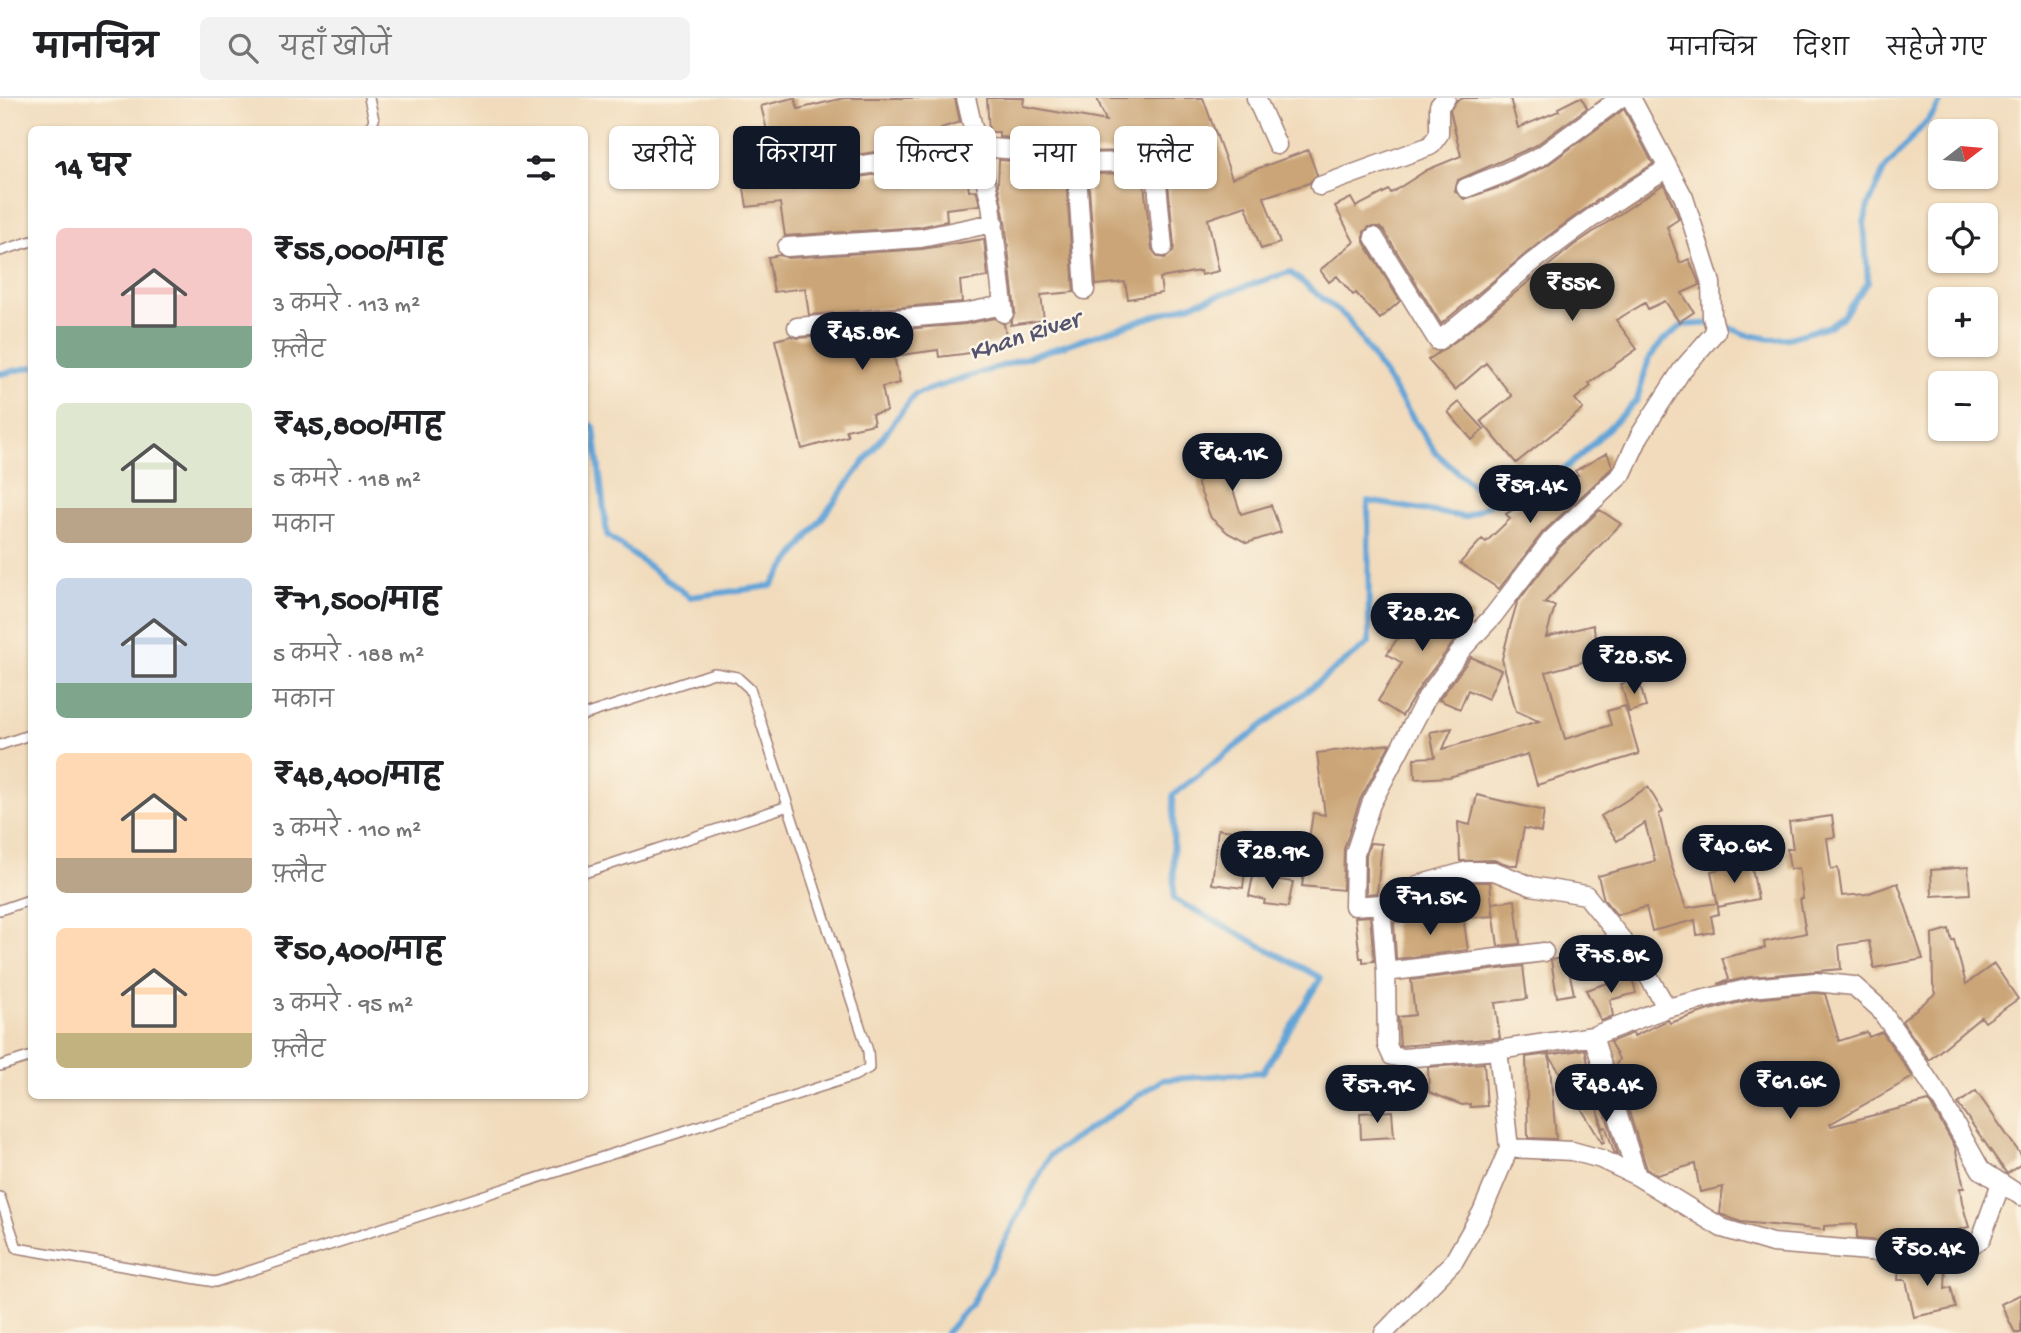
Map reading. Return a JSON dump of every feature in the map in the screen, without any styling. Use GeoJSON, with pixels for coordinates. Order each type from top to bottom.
{"type":"FeatureCollection","features":[{"type":"Feature","properties":{"kind":"street"},"geometry":{"type":"LineString","coordinates":[[967,98],[973,126]]}},
{"type":"Feature","properties":{"kind":"street"},"geometry":{"type":"LineString","coordinates":[[1256,98],[1277,145]]}},
{"type":"Feature","properties":{"kind":"street"},"geometry":{"type":"LineString","coordinates":[[1320,186],[1430,146],[1439,134],[1439,106],[1446,98]]}},
{"type":"Feature","properties":{"kind":"street"},"geometry":{"type":"LineString","coordinates":[[1466,188],[1541,156],[1620,98]]}},
{"type":"Feature","properties":{"kind":"street"},"geometry":{"type":"LineString","coordinates":[[1631,98],[1684,198],[1711,283],[1714,324],[1640,435],[1622,474],[1551,540],[1493,616],[1463,648],[1427,697],[1371,804],[1355,853],[1354,906],[1381,904],[1419,885],[1468,871],[1494,871],[1531,886],[1586,895],[1640,962],[1667,1008]]}},
{"type":"Feature","properties":{"kind":"street"},"geometry":{"type":"LineString","coordinates":[[1100,163],[1139,162],[1153,169],[1157,183],[1163,247]]}},
{"type":"Feature","properties":{"kind":"street"},"geometry":{"type":"LineString","coordinates":[[1374,237],[1438,341],[1620,196],[1668,168]]}},
{"type":"Feature","properties":{"kind":"street"},"geometry":{"type":"LineString","coordinates":[[797,327],[1004,309],[994,223],[987,189]]}},
{"type":"Feature","properties":{"kind":"street"},"geometry":{"type":"LineString","coordinates":[[1078,189],[1084,290]]}},
{"type":"Feature","properties":{"kind":"street"},"geometry":{"type":"LineString","coordinates":[[786,247],[921,239],[994,223]]}},
{"type":"Feature","properties":{"kind":"street"},"geometry":{"type":"LineString","coordinates":[[1381,904],[1386,972],[1387,1045],[1392,1056],[1403,1058],[1498,1050],[1593,1036],[1667,1008],[1751,988],[1815,982],[1854,986],[1879,1007],[1941,1099],[1981,1170],[2001,1184],[2020,1192]]}},
{"type":"Feature","properties":{"kind":"street"},"geometry":{"type":"LineString","coordinates":[[1386,972],[1544,952]]}},
{"type":"Feature","properties":{"kind":"street"},"geometry":{"type":"LineString","coordinates":[[1593,1036],[1637,1176]]}},
{"type":"Feature","properties":{"kind":"street"},"geometry":{"type":"LineString","coordinates":[[1384,1333],[1454,1261],[1482,1212],[1508,1148],[1498,1050]]}},
{"type":"Feature","properties":{"kind":"street"},"geometry":{"type":"LineString","coordinates":[[1508,1148],[1572,1151],[1601,1159],[1637,1176],[1722,1228],[1772,1243],[1894,1253],[1953,1252],[1981,1239],[2001,1184]]}},
{"type":"Feature","properties":{"kind":"lane"},"geometry":{"type":"LineString","coordinates":[[369,98],[374,120],[370,126]]}},
{"type":"Feature","properties":{"kind":"lane"},"geometry":{"type":"LineString","coordinates":[[0,251],[28,242]]}},
{"type":"Feature","properties":{"kind":"lane"},"geometry":{"type":"LineString","coordinates":[[0,1198],[17,1248],[215,1282],[854,1076],[869,1068],[868,1051],[750,689],[737,677],[714,673],[588,714]]}},
{"type":"Feature","properties":{"kind":"lane"},"geometry":{"type":"LineString","coordinates":[[0,744],[28,735]]}},
{"type":"Feature","properties":{"kind":"lane"},"geometry":{"type":"LineString","coordinates":[[588,872],[788,806]]}},
{"type":"Feature","properties":{"kind":"lane"},"geometry":{"type":"LineString","coordinates":[[0,910],[28,900]]}},
{"type":"Feature","properties":{"kind":"lane"},"geometry":{"type":"LineString","coordinates":[[0,1066],[28,1057]]}},
{"type":"Feature","properties":{"kind":"building"},"geometry":{"type":"Polygon","coordinates":[[[795,98],[798,109],[844,98],[955,98],[960,122],[947,126],[874,126],[874,152],[860,154],[860,126],[766,126],[761,106],[795,98]]]}},
{"type":"Feature","properties":{"kind":"building"},"geometry":{"type":"Polygon","coordinates":[[[987,98],[1024,98],[1023,106],[1106,121],[1097,98],[1203,98],[1213,126],[1114,126],[1114,151],[1100,152],[1100,126],[1010,126],[1010,138],[999,137],[996,126],[989,126],[987,98]]]}},
{"type":"Feature","properties":{"kind":"building"},"geometry":{"type":"Polygon","coordinates":[[[1510,98],[1518,128],[1559,111],[1558,108],[1578,98],[1582,98],[1587,108],[1535,146],[1458,180],[1455,191],[1464,199],[1506,185],[1546,166],[1624,109],[1653,164],[1610,191],[1544,239],[1441,324],[1384,231],[1379,227],[1369,227],[1364,232],[1364,242],[1400,301],[1380,319],[1356,293],[1353,295],[1337,276],[1329,282],[1320,270],[1354,242],[1335,206],[1351,198],[1356,207],[1389,190],[1391,193],[1427,170],[1461,156],[1450,110],[1457,100],[1510,98]]]}},
{"type":"Feature","properties":{"kind":"building"},"geometry":{"type":"Polygon","coordinates":[[[1217,137],[1232,178],[1308,150],[1317,175],[1309,183],[1264,197],[1280,243],[1261,249],[1246,206],[1208,219],[1219,271],[1201,275],[1200,271],[1160,278],[1162,293],[1128,299],[1125,282],[1096,285],[1089,189],[1100,189],[1100,174],[1114,173],[1114,189],[1144,189],[1152,249],[1158,257],[1165,258],[1173,252],[1169,189],[1217,189],[1217,137]]]}},
{"type":"Feature","properties":{"kind":"building"},"geometry":{"type":"Polygon","coordinates":[[[999,160],[1010,161],[1010,189],[1067,189],[1074,292],[1041,295],[1044,320],[1010,325],[1015,312],[1005,221],[998,186],[999,160]]]}},
{"type":"Feature","properties":{"kind":"building"},"geometry":{"type":"Polygon","coordinates":[[[874,175],[874,189],[976,190],[980,205],[946,209],[947,221],[919,227],[785,236],[780,203],[747,207],[744,189],[860,189],[860,177],[874,175]]]}},
{"type":"Feature","properties":{"kind":"building"},"geometry":{"type":"Polygon","coordinates":[[[1664,184],[1679,219],[1667,227],[1680,263],[1689,259],[1700,285],[1682,293],[1694,312],[1679,322],[1665,301],[1648,309],[1645,303],[1616,320],[1637,349],[1589,383],[1591,386],[1575,399],[1583,409],[1516,463],[1481,421],[1512,396],[1486,363],[1455,390],[1428,360],[1457,340],[1574,245],[1664,184]]]}},
{"type":"Feature","properties":{"kind":"building"},"geometry":{"type":"Polygon","coordinates":[[[984,239],[988,277],[960,281],[962,302],[809,315],[805,288],[774,292],[768,257],[922,249],[984,239]]]}},
{"type":"Feature","properties":{"kind":"building"},"geometry":{"type":"Polygon","coordinates":[[[994,318],[1004,324],[1007,340],[980,346],[981,351],[963,354],[939,357],[938,350],[894,356],[900,383],[882,387],[887,411],[872,414],[874,424],[846,430],[848,436],[802,449],[775,340],[791,336],[798,338],[965,324],[994,318]]]}},
{"type":"Feature","properties":{"kind":"building"},"geometry":{"type":"Polygon","coordinates":[[[1459,402],[1484,429],[1472,440],[1448,412],[1459,402]]]}},
{"type":"Feature","properties":{"kind":"building"},"geometry":{"type":"Polygon","coordinates":[[[1246,435],[1254,460],[1226,469],[1241,514],[1271,505],[1281,532],[1247,543],[1228,533],[1211,518],[1198,485],[1201,460],[1213,445],[1246,435]]]}},
{"type":"Feature","properties":{"kind":"building"},"geometry":{"type":"Polygon","coordinates":[[[1607,453],[1613,467],[1543,532],[1499,589],[1460,563],[1482,539],[1486,542],[1510,519],[1506,514],[1549,487],[1551,491],[1578,475],[1575,471],[1607,453]]]}},
{"type":"Feature","properties":{"kind":"building"},"geometry":{"type":"Polygon","coordinates":[[[1600,510],[1621,524],[1544,603],[1555,606],[1546,637],[1593,625],[1601,657],[1546,672],[1565,739],[1611,725],[1607,711],[1625,706],[1639,754],[1537,785],[1528,754],[1449,777],[1415,779],[1414,758],[1435,757],[1430,732],[1452,728],[1443,749],[1539,721],[1516,711],[1502,659],[1510,627],[1517,603],[1559,548],[1600,510]]]}},
{"type":"Feature","properties":{"kind":"building"},"geometry":{"type":"Polygon","coordinates":[[[1449,599],[1474,615],[1421,685],[1402,716],[1378,701],[1402,663],[1387,654],[1406,626],[1410,628],[1421,611],[1435,620],[1449,599]]]}},
{"type":"Feature","properties":{"kind":"building"},"geometry":{"type":"Polygon","coordinates":[[[1471,657],[1501,670],[1488,699],[1468,690],[1460,709],[1439,700],[1471,657]]]}},
{"type":"Feature","properties":{"kind":"building"},"geometry":{"type":"Polygon","coordinates":[[[1639,680],[1646,707],[1629,712],[1621,684],[1639,680]]]}},
{"type":"Feature","properties":{"kind":"building"},"geometry":{"type":"Polygon","coordinates":[[[1390,744],[1360,800],[1344,849],[1343,890],[1302,886],[1313,813],[1325,815],[1317,753],[1390,744]]]}},
{"type":"Feature","properties":{"kind":"building"},"geometry":{"type":"Polygon","coordinates":[[[1648,787],[1663,812],[1659,814],[1671,864],[1686,908],[1717,903],[1719,914],[1711,916],[1714,932],[1697,935],[1695,920],[1652,931],[1646,907],[1617,915],[1604,900],[1598,876],[1655,861],[1645,823],[1617,841],[1601,816],[1648,787]]]}},
{"type":"Feature","properties":{"kind":"building"},"geometry":{"type":"Polygon","coordinates":[[[1477,795],[1544,811],[1541,832],[1524,828],[1517,865],[1494,860],[1460,861],[1458,822],[1470,825],[1477,795]]]}},
{"type":"Feature","properties":{"kind":"building"},"geometry":{"type":"Polygon","coordinates":[[[1832,816],[1835,837],[1827,838],[1831,869],[1838,868],[1842,896],[1866,894],[1898,883],[1923,959],[1874,968],[1869,941],[1839,945],[1841,969],[1750,977],[1718,984],[1729,979],[1722,958],[1765,948],[1764,942],[1806,933],[1800,899],[1803,899],[1799,868],[1790,869],[1787,849],[1793,849],[1789,822],[1832,816]]]}},
{"type":"Feature","properties":{"kind":"building"},"geometry":{"type":"Polygon","coordinates":[[[1218,829],[1249,833],[1243,888],[1212,884],[1218,829]]]}},
{"type":"Feature","properties":{"kind":"building"},"geometry":{"type":"Polygon","coordinates":[[[1370,843],[1382,844],[1377,893],[1366,894],[1366,855],[1370,843]]]}},
{"type":"Feature","properties":{"kind":"building"},"geometry":{"type":"Polygon","coordinates":[[[1751,863],[1758,899],[1718,907],[1711,871],[1751,863]]]}},
{"type":"Feature","properties":{"kind":"building"},"geometry":{"type":"Polygon","coordinates":[[[1968,867],[1970,894],[1932,896],[1931,870],[1968,867]]]}},
{"type":"Feature","properties":{"kind":"building"},"geometry":{"type":"Polygon","coordinates":[[[1253,876],[1293,882],[1288,907],[1264,904],[1265,900],[1249,896],[1253,876]]]}},
{"type":"Feature","properties":{"kind":"building"},"geometry":{"type":"Polygon","coordinates":[[[1470,882],[1490,882],[1493,916],[1465,918],[1462,885],[1470,882]]]}},
{"type":"Feature","properties":{"kind":"building"},"geometry":{"type":"Polygon","coordinates":[[[1515,900],[1520,944],[1498,946],[1492,903],[1515,900]]]}},
{"type":"Feature","properties":{"kind":"building"},"geometry":{"type":"Polygon","coordinates":[[[1370,916],[1374,961],[1363,962],[1363,958],[1360,958],[1355,917],[1370,916]]]}},
{"type":"Feature","properties":{"kind":"building"},"geometry":{"type":"Polygon","coordinates":[[[1463,916],[1468,950],[1396,959],[1394,922],[1463,916]]]}},
{"type":"Feature","properties":{"kind":"building"},"geometry":{"type":"Polygon","coordinates":[[[1949,929],[1966,984],[1994,964],[2018,999],[1985,1022],[1981,1017],[1929,1060],[1902,1021],[1936,993],[1933,984],[1932,934],[1949,929]]]}},
{"type":"Feature","properties":{"kind":"building"},"geometry":{"type":"Polygon","coordinates":[[[1566,957],[1574,994],[1557,997],[1551,960],[1566,957]]]}},
{"type":"Feature","properties":{"kind":"building"},"geometry":{"type":"Polygon","coordinates":[[[1523,966],[1527,999],[1495,1003],[1500,1038],[1400,1046],[1398,1017],[1415,1015],[1411,980],[1523,966]]]}},
{"type":"Feature","properties":{"kind":"building"},"geometry":{"type":"Polygon","coordinates":[[[1631,973],[1636,993],[1610,1000],[1613,1016],[1601,1021],[1586,990],[1631,973]]]}},
{"type":"Feature","properties":{"kind":"building"},"geometry":{"type":"Polygon","coordinates":[[[1825,994],[1839,1041],[1867,1032],[1869,1037],[1882,1032],[1913,1077],[1830,1124],[1831,1126],[1929,1101],[1955,1147],[1964,1188],[1960,1188],[1962,1203],[1969,1227],[1916,1241],[1893,1242],[1857,1239],[1857,1224],[1824,1226],[1824,1230],[1741,1222],[1720,1214],[1723,1187],[1700,1192],[1695,1164],[1657,1175],[1647,1169],[1615,1067],[1619,1059],[1610,1042],[1633,1033],[1634,1036],[1668,1020],[1670,1023],[1753,999],[1825,994]]]}},
{"type":"Feature","properties":{"kind":"building"},"geometry":{"type":"Polygon","coordinates":[[[1585,1049],[1604,1142],[1602,1143],[1549,1055],[1585,1049]]]}},
{"type":"Feature","properties":{"kind":"building"},"geometry":{"type":"Polygon","coordinates":[[[1549,1054],[1556,1139],[1528,1138],[1526,1057],[1549,1054]]]}},
{"type":"Feature","properties":{"kind":"building"},"geometry":{"type":"Polygon","coordinates":[[[1484,1063],[1487,1106],[1470,1107],[1470,1104],[1462,1105],[1429,1092],[1428,1067],[1484,1063]]]}},
{"type":"Feature","properties":{"kind":"building"},"geometry":{"type":"Polygon","coordinates":[[[1976,1091],[2021,1155],[2021,1164],[2007,1174],[1958,1104],[1976,1091]]]}},
{"type":"Feature","properties":{"kind":"building"},"geometry":{"type":"Polygon","coordinates":[[[1601,1099],[1618,1155],[1614,1152],[1606,1127],[1603,1128],[1597,1108],[1601,1099]]]}},
{"type":"Feature","properties":{"kind":"building"},"geometry":{"type":"Polygon","coordinates":[[[1392,1111],[1394,1137],[1361,1139],[1360,1113],[1392,1111]]]}},
{"type":"Feature","properties":{"kind":"building"},"geometry":{"type":"Polygon","coordinates":[[[1946,1263],[1945,1289],[1951,1287],[1956,1308],[1914,1317],[1906,1280],[1898,1280],[1899,1264],[1946,1263]]]}},
{"type":"Feature","properties":{"kind":"building"},"geometry":{"type":"Polygon","coordinates":[[[2021,1294],[2021,1333],[2015,1333],[2001,1304],[2021,1294]]]}},
{"type":"Feature","properties":{"kind":"waterway"},"geometry":{"type":"LineString","coordinates":[[946,1333],[972,1303],[1050,1155],[1162,1080],[1263,1072],[1321,978],[1174,899],[1173,795],[1369,643],[1368,501],[1465,517],[1492,503],[1526,492],[1558,474],[1579,457],[1637,400],[1649,358],[1663,341],[1683,325],[1718,323],[1745,334],[1771,339],[1789,338],[1829,326],[1843,316],[1868,282],[1864,223],[1868,206],[1884,170],[1933,114],[1943,98]]}},
{"type":"Feature","properties":{"kind":"waterway","name":"Khan River"},"geometry":{"type":"LineString","coordinates":[[588,424],[594,427],[607,535],[690,597],[771,586],[915,394],[1290,272],[1347,318],[1436,453],[1492,503]]}},
{"type":"Feature","properties":{"kind":"waterway","name":"Khan River"},"geometry":{"type":"LineString","coordinates":[[0,374],[28,368]]}}]}
